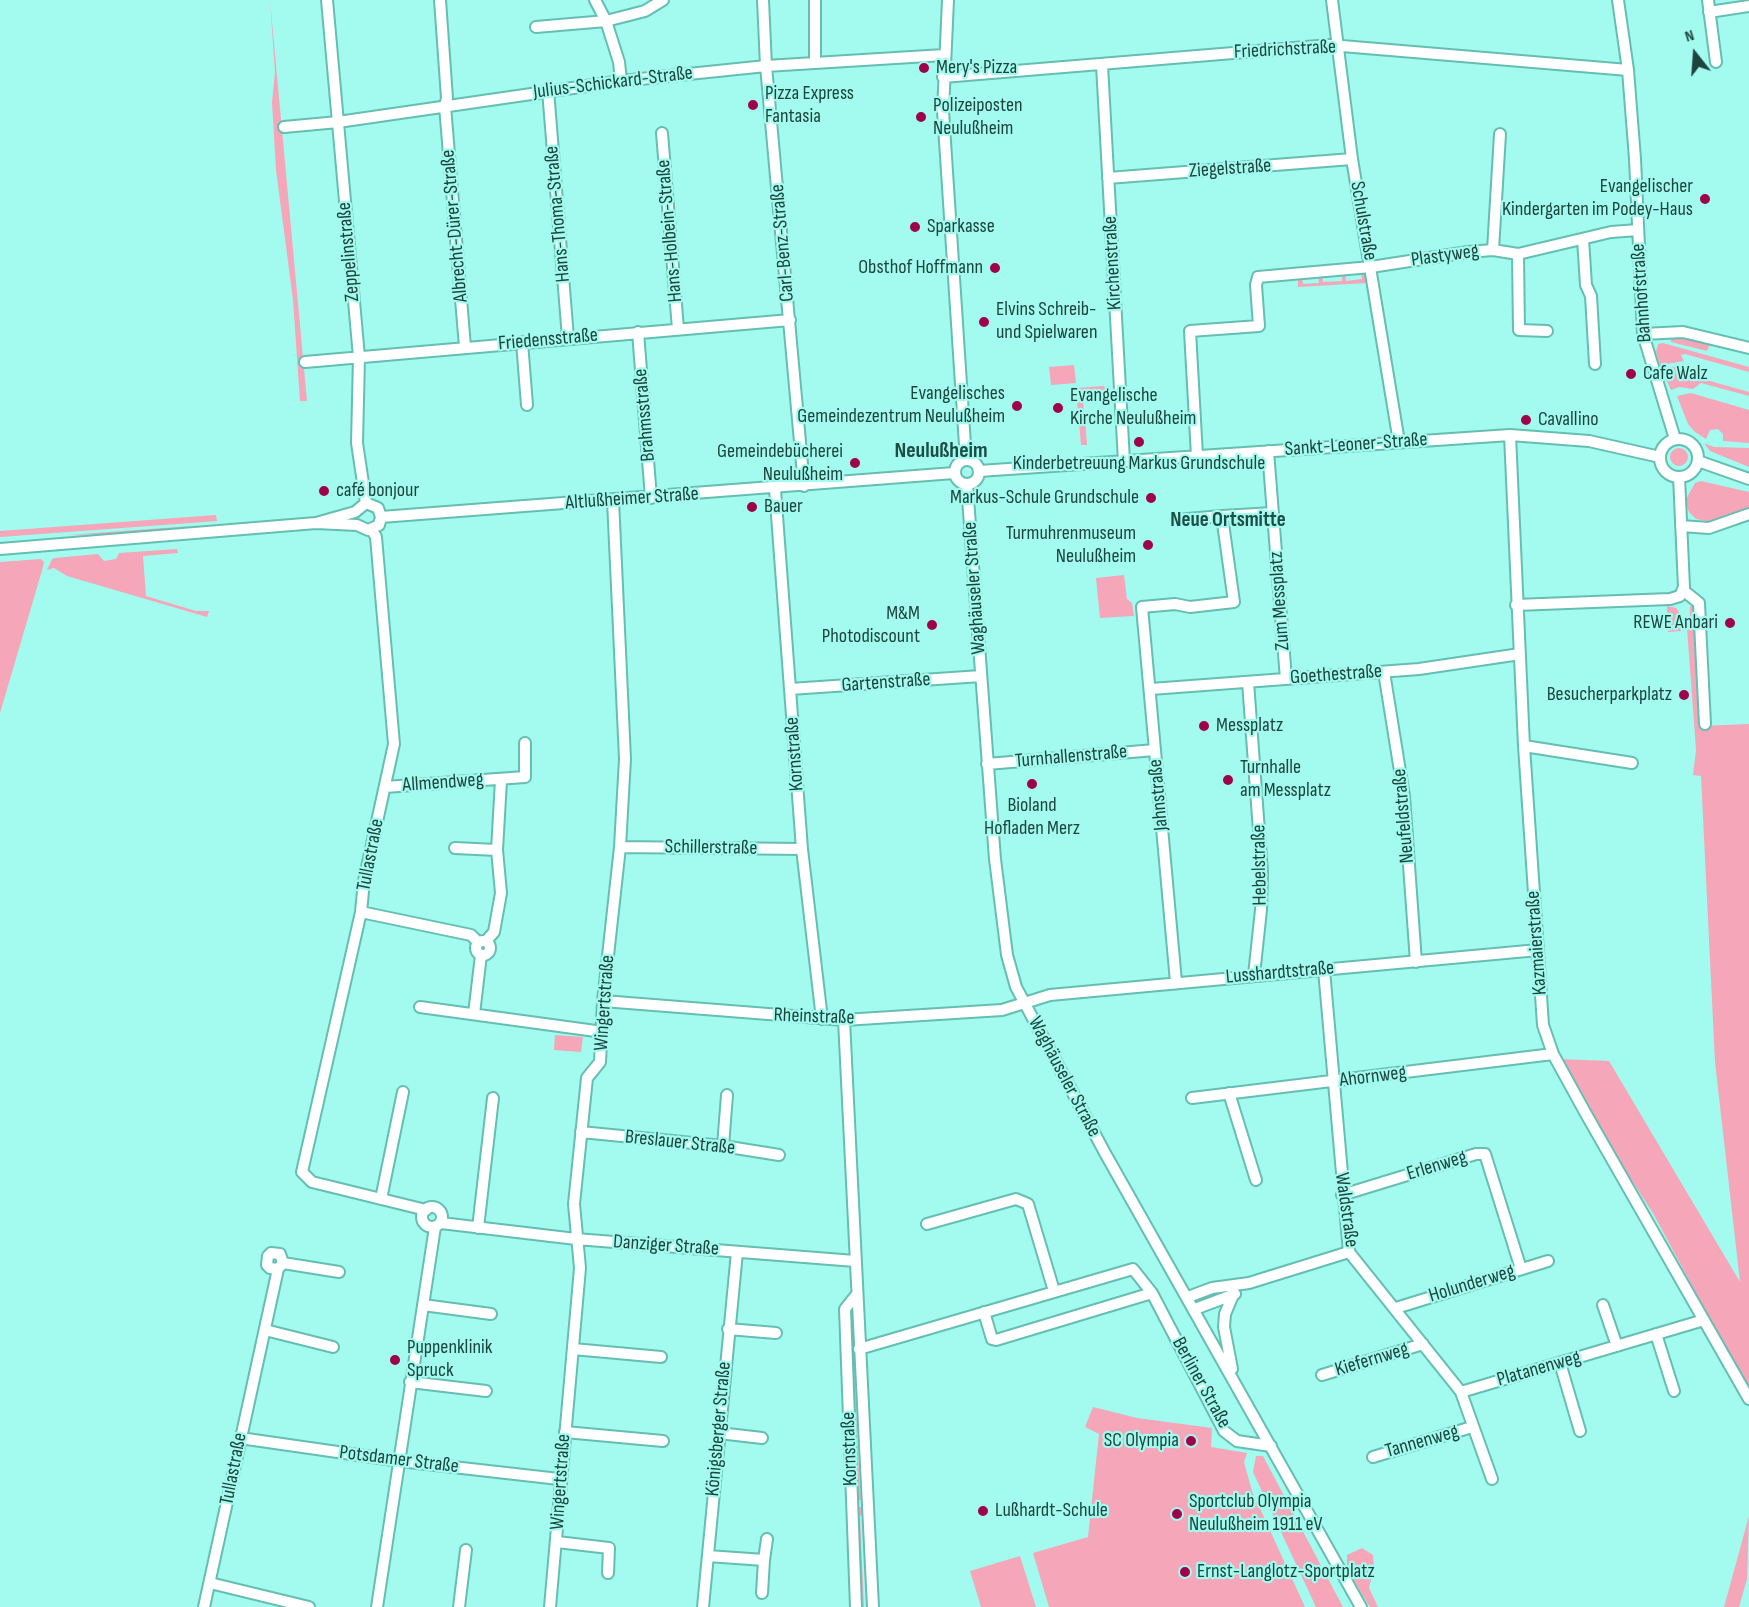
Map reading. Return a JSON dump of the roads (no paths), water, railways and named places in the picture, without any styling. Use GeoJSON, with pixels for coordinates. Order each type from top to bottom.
{"type":"FeatureCollection","features":[{"type":"Feature","properties":{"kind":"street","name":"Zeppelinstraße"},"geometry":{"type":"LineString","coordinates":[[327,0],[359,357],[357,437],[366,503]]}},
{"type":"Feature","properties":{"kind":"street","name":"Albrecht-Dürer-Straße"},"geometry":{"type":"LineString","coordinates":[[440,0],[447,98],[445,106],[465,347]]}},
{"type":"Feature","properties":{"kind":"street"},"geometry":{"type":"LineString","coordinates":[[595,0],[606,21],[619,62],[621,81]]}},
{"type":"Feature","properties":{"kind":"street"},"geometry":{"type":"LineString","coordinates":[[536,27],[606,21],[645,11],[663,0]]}},
{"type":"Feature","properties":{"kind":"street","name":"Carl-Benz-Straße"},"geometry":{"type":"LineString","coordinates":[[763,0],[766,66],[804,486]]}},
{"type":"Feature","properties":{"kind":"street"},"geometry":{"type":"LineString","coordinates":[[815,0],[816,63]]}},
{"type":"Feature","properties":{"kind":"street"},"geometry":{"type":"LineString","coordinates":[[948,0],[942,77],[943,128],[966,460]]}},
{"type":"Feature","properties":{"kind":"street","name":"Schulstraße"},"geometry":{"type":"LineString","coordinates":[[1332,0],[1352,159],[1399,442]]}},
{"type":"Feature","properties":{"kind":"street","name":"Bahnhofstraße"},"geometry":{"type":"LineString","coordinates":[[1618,0],[1628,70],[1643,334],[1676,439]]}},
{"type":"Feature","properties":{"kind":"street"},"geometry":{"type":"LineString","coordinates":[[1708,0],[1716,63]]}},
{"type":"Feature","properties":{"kind":"street"},"geometry":{"type":"LineString","coordinates":[[1709,12],[1749,6]]}},
{"type":"Feature","properties":{"kind":"street","name":"Friedrichstraße"},"geometry":{"type":"LineString","coordinates":[[942,77],[1337,46],[1628,70]]}},
{"type":"Feature","properties":{"kind":"street","name":"Julius-Schickard-Straße"},"geometry":{"type":"LineString","coordinates":[[284,127],[338,122],[621,81],[766,66],[944,55]]}},
{"type":"Feature","properties":{"kind":"street","name":"Kirchenstraße"},"geometry":{"type":"LineString","coordinates":[[1102,65],[1124,461]]}},
{"type":"Feature","properties":{"kind":"street","name":"Hans-Thoma-Straße"},"geometry":{"type":"LineString","coordinates":[[548,90],[568,338]]}},
{"type":"Feature","properties":{"kind":"street","name":"Hans-Holbein-Straße"},"geometry":{"type":"LineString","coordinates":[[662,133],[678,329]]}},
{"type":"Feature","properties":{"kind":"street"},"geometry":{"type":"LineString","coordinates":[[1492,250],[1500,134]]}},
{"type":"Feature","properties":{"kind":"street","name":"Ziegelstraße"},"geometry":{"type":"LineString","coordinates":[[1108,178],[1352,159]]}},
{"type":"Feature","properties":{"kind":"street","name":"Plastyweg"},"geometry":{"type":"LineString","coordinates":[[1197,456],[1190,331],[1259,326],[1256,285],[1258,277],[1371,267],[1492,250],[1518,254],[1611,232],[1638,230]]}},
{"type":"Feature","properties":{"kind":"street"},"geometry":{"type":"LineString","coordinates":[[1583,239],[1586,285],[1591,296],[1595,364]]}},
{"type":"Feature","properties":{"kind":"street"},"geometry":{"type":"LineString","coordinates":[[1518,254],[1519,330],[1547,331]]}},
{"type":"Feature","properties":{"kind":"street","name":"Friedensstraße"},"geometry":{"type":"LineString","coordinates":[[305,362],[790,320]]}},
{"type":"Feature","properties":{"kind":"street","name":"Brahmsstraße"},"geometry":{"type":"LineString","coordinates":[[638,332],[651,498]]}},
{"type":"Feature","properties":{"kind":"street"},"geometry":{"type":"LineString","coordinates":[[1643,334],[1683,332],[1749,348]]}},
{"type":"Feature","properties":{"kind":"street"},"geometry":{"type":"LineString","coordinates":[[522,342],[527,405]]}},
{"type":"Feature","properties":{"kind":"street","name":"Sankt-Leoner-Straße"},"geometry":{"type":"LineString","coordinates":[[979,471],[1510,435],[1589,441],[1660,457]]}},
{"type":"Feature","properties":{"kind":"street","name":"Kazmaierstraße"},"geometry":{"type":"LineString","coordinates":[[1510,435],[1516,605],[1543,1025],[1553,1054],[1749,1399]]}},
{"type":"Feature","properties":{"kind":"street"},"geometry":{"type":"LineString","coordinates":[[1676,439],[1686,440],[1694,446],[1698,461],[1691,472],[1679,477],[1665,471],[1660,457],[1665,445],[1676,439]]}},
{"type":"Feature","properties":{"kind":"street","name":"Zum Messplatz"},"geometry":{"type":"LineString","coordinates":[[1268,451],[1286,679]]}},
{"type":"Feature","properties":{"kind":"street"},"geometry":{"type":"LineString","coordinates":[[966,460],[976,464],[979,471],[977,479],[967,485],[958,482],[954,473],[957,464],[966,460]]}},
{"type":"Feature","properties":{"kind":"street"},"geometry":{"type":"LineString","coordinates":[[1698,461],[1749,480]]}},
{"type":"Feature","properties":{"kind":"street","name":"Altlußheimer Straße"},"geometry":{"type":"LineString","coordinates":[[381,517],[775,489],[954,473]]}},
{"type":"Feature","properties":{"kind":"street"},"geometry":{"type":"LineString","coordinates":[[1679,477],[1682,593]]}},
{"type":"Feature","properties":{"kind":"street","name":"Waghäuseler Straße"},"geometry":{"type":"LineString","coordinates":[[967,485],[995,860],[1011,971],[1024,1003],[1105,1154],[1195,1309],[1361,1607]]}},
{"type":"Feature","properties":{"kind":"street","name":"Kornstraße"},"geometry":{"type":"LineString","coordinates":[[775,489],[802,849],[822,1019]]}},
{"type":"Feature","properties":{"kind":"street","name":"Wingertstraße"},"geometry":{"type":"LineString","coordinates":[[550,1607],[557,1542],[559,1479],[580,1268],[574,1204],[587,1078],[600,1062],[603,1001],[620,847],[626,759],[613,500]]}},
{"type":"Feature","properties":{"kind":"street"},"geometry":{"type":"LineString","coordinates":[[0,549],[316,523],[357,525],[364,530],[372,530],[379,525],[381,517],[375,505],[366,503],[355,512],[316,523]]}},
{"type":"Feature","properties":{"kind":"street"},"geometry":{"type":"LineString","coordinates":[[355,512],[357,525]]}},
{"type":"Feature","properties":{"kind":"street"},"geometry":{"type":"LineString","coordinates":[[1176,520],[1273,513]]}},
{"type":"Feature","properties":{"kind":"street"},"geometry":{"type":"LineString","coordinates":[[1681,526],[1710,528],[1749,514]]}},
{"type":"Feature","properties":{"kind":"street","name":"Jahnstraße"},"geometry":{"type":"LineString","coordinates":[[1176,982],[1142,607],[1175,604],[1190,607],[1234,602],[1222,516]]}},
{"type":"Feature","properties":{"kind":"street","name":"Tullastraße"},"geometry":{"type":"LineString","coordinates":[[372,530],[376,537],[394,734],[364,881],[361,912],[303,1168],[304,1176],[312,1182],[381,1198]]}},
{"type":"Feature","properties":{"kind":"street"},"geometry":{"type":"LineString","coordinates":[[1516,605],[1670,599],[1682,593]]}},
{"type":"Feature","properties":{"kind":"street"},"geometry":{"type":"LineString","coordinates":[[1682,593],[1700,603],[1705,724]]}},
{"type":"Feature","properties":{"kind":"street","name":"Goethestraße"},"geometry":{"type":"LineString","coordinates":[[1151,689],[1384,672],[1520,654]]}},
{"type":"Feature","properties":{"kind":"street","name":"Neufeldstraße"},"geometry":{"type":"LineString","coordinates":[[1384,672],[1404,796],[1416,962]]}},
{"type":"Feature","properties":{"kind":"street","name":"Gartenstraße"},"geometry":{"type":"LineString","coordinates":[[790,690],[981,676]]}},
{"type":"Feature","properties":{"kind":"street","name":"Hebelstraße"},"geometry":{"type":"LineString","coordinates":[[1248,682],[1262,863],[1261,910],[1254,975]]}},
{"type":"Feature","properties":{"kind":"street","name":"Allmendweg"},"geometry":{"type":"LineString","coordinates":[[385,787],[525,777],[525,743]]}},
{"type":"Feature","properties":{"kind":"street"},"geometry":{"type":"LineString","coordinates":[[1524,746],[1632,763]]}},
{"type":"Feature","properties":{"kind":"street","name":"Turnhallenstraße"},"geometry":{"type":"LineString","coordinates":[[987,764],[1155,750]]}},
{"type":"Feature","properties":{"kind":"street","name":"Allmendweg"},"geometry":{"type":"LineString","coordinates":[[482,942],[494,932],[501,893],[497,849],[501,780]]}},
{"type":"Feature","properties":{"kind":"street","name":"Schillerstraße"},"geometry":{"type":"LineString","coordinates":[[620,847],[802,849]]}},
{"type":"Feature","properties":{"kind":"street"},"geometry":{"type":"LineString","coordinates":[[455,848],[497,849]]}},
{"type":"Feature","properties":{"kind":"street"},"geometry":{"type":"LineString","coordinates":[[361,912],[471,935],[482,942],[476,950],[482,955],[474,1014]]}},
{"type":"Feature","properties":{"kind":"street","name":"Lusshardtstraße"},"geometry":{"type":"LineString","coordinates":[[1024,1003],[1050,995],[1176,982],[1538,950]]}},
{"type":"Feature","properties":{"kind":"street","name":"Waldstraße"},"geometry":{"type":"LineString","coordinates":[[1324,970],[1342,1195],[1349,1252],[1461,1392],[1492,1479]]}},
{"type":"Feature","properties":{"kind":"street","name":"Rheinstraße"},"geometry":{"type":"LineString","coordinates":[[603,1001],[844,1020],[1002,1010],[1024,1003]]}},
{"type":"Feature","properties":{"kind":"street"},"geometry":{"type":"LineString","coordinates":[[420,1007],[603,1032]]}},
{"type":"Feature","properties":{"kind":"street","name":"Kornstraße"},"geometry":{"type":"LineString","coordinates":[[844,1020],[873,1607]]}},
{"type":"Feature","properties":{"kind":"street","name":"Ahornweg"},"geometry":{"type":"LineString","coordinates":[[1192,1098],[1553,1054]]}},
{"type":"Feature","properties":{"kind":"street"},"geometry":{"type":"LineString","coordinates":[[377,1607],[410,1382],[438,1225],[423,1222],[422,1217],[426,1209],[381,1198],[403,1092]]}},
{"type":"Feature","properties":{"kind":"street"},"geometry":{"type":"LineString","coordinates":[[1230,1093],[1256,1180]]}},
{"type":"Feature","properties":{"kind":"street"},"geometry":{"type":"LineString","coordinates":[[723,1146],[727,1095]]}},
{"type":"Feature","properties":{"kind":"street"},"geometry":{"type":"LineString","coordinates":[[478,1228],[493,1098]]}},
{"type":"Feature","properties":{"kind":"street","name":"Breslauer Straße"},"geometry":{"type":"LineString","coordinates":[[581,1132],[723,1146],[779,1155]]}},
{"type":"Feature","properties":{"kind":"street","name":"Erlenweg"},"geometry":{"type":"LineString","coordinates":[[1342,1195],[1476,1154],[1485,1154],[1521,1269]]}},
{"type":"Feature","properties":{"kind":"street"},"geometry":{"type":"LineString","coordinates":[[927,1224],[1016,1199],[1028,1204],[1054,1291]]}},
{"type":"Feature","properties":{"kind":"street","name":"Danziger Straße"},"geometry":{"type":"LineString","coordinates":[[438,1225],[576,1239],[855,1261]]}},
{"type":"Feature","properties":{"kind":"street","name":"Königsberger Straße"},"geometry":{"type":"LineString","coordinates":[[703,1607],[737,1251]]}},
{"type":"Feature","properties":{"kind":"street"},"geometry":{"type":"LineString","coordinates":[[1188,1297],[1212,1288],[1249,1283],[1349,1252]]}},
{"type":"Feature","properties":{"kind":"street","name":"Holunderweg"},"geometry":{"type":"LineString","coordinates":[[1396,1308],[1548,1261]]}},
{"type":"Feature","properties":{"kind":"street","name":"Tullastraße"},"geometry":{"type":"LineString","coordinates":[[204,1607],[264,1330],[281,1266],[339,1272]]}},
{"type":"Feature","properties":{"kind":"street","name":"Berliner Straße"},"geometry":{"type":"LineString","coordinates":[[859,1349],[1133,1269],[1152,1293],[1224,1431],[1237,1441],[1271,1446]]}},
{"type":"Feature","properties":{"kind":"street"},"geometry":{"type":"LineString","coordinates":[[1195,1309],[1233,1295],[1249,1283]]}},
{"type":"Feature","properties":{"kind":"street"},"geometry":{"type":"LineString","coordinates":[[984,1312],[992,1339],[996,1340],[1152,1293]]}},
{"type":"Feature","properties":{"kind":"street","name":"Kornstraße"},"geometry":{"type":"LineString","coordinates":[[856,1607],[845,1310],[857,1294]]}},
{"type":"Feature","properties":{"kind":"street"},"geometry":{"type":"LineString","coordinates":[[1233,1295],[1225,1314],[1224,1327],[1233,1379]]}},
{"type":"Feature","properties":{"kind":"street"},"geometry":{"type":"LineString","coordinates":[[423,1305],[491,1314]]}},
{"type":"Feature","properties":{"kind":"street"},"geometry":{"type":"LineString","coordinates":[[1603,1305],[1617,1346]]}},
{"type":"Feature","properties":{"kind":"street","name":"Platanenweg"},"geometry":{"type":"LineString","coordinates":[[1461,1392],[1704,1320]]}},
{"type":"Feature","properties":{"kind":"street"},"geometry":{"type":"LineString","coordinates":[[728,1329],[776,1333]]}},
{"type":"Feature","properties":{"kind":"street"},"geometry":{"type":"LineString","coordinates":[[264,1330],[333,1347]]}},
{"type":"Feature","properties":{"kind":"street"},"geometry":{"type":"LineString","coordinates":[[1656,1334],[1674,1391]]}},
{"type":"Feature","properties":{"kind":"street","name":"Kiefernweg"},"geometry":{"type":"LineString","coordinates":[[1322,1375],[1423,1344]]}},
{"type":"Feature","properties":{"kind":"street"},"geometry":{"type":"LineString","coordinates":[[573,1349],[661,1357]]}},
{"type":"Feature","properties":{"kind":"street"},"geometry":{"type":"LineString","coordinates":[[1560,1363],[1580,1431]]}},
{"type":"Feature","properties":{"kind":"street"},"geometry":{"type":"LineString","coordinates":[[410,1382],[486,1391]]}},
{"type":"Feature","properties":{"kind":"street","name":"Tannenweg"},"geometry":{"type":"LineString","coordinates":[[1372,1457],[1472,1428]]}},
{"type":"Feature","properties":{"kind":"street"},"geometry":{"type":"LineString","coordinates":[[565,1432],[663,1441]]}},
{"type":"Feature","properties":{"kind":"street"},"geometry":{"type":"LineString","coordinates":[[719,1433],[762,1438]]}},
{"type":"Feature","properties":{"kind":"street","name":"Potsdamer Straße"},"geometry":{"type":"LineString","coordinates":[[240,1438],[400,1461],[559,1479]]}},
{"type":"Feature","properties":{"kind":"street"},"geometry":{"type":"LineString","coordinates":[[762,1593],[766,1539]]}},
{"type":"Feature","properties":{"kind":"street"},"geometry":{"type":"LineString","coordinates":[[557,1542],[609,1548],[608,1573]]}},
{"type":"Feature","properties":{"kind":"street"},"geometry":{"type":"LineString","coordinates":[[459,1607],[466,1550]]}},
{"type":"Feature","properties":{"kind":"street"},"geometry":{"type":"LineString","coordinates":[[708,1556],[764,1560]]}},
{"type":"Feature","properties":{"kind":"street"},"geometry":{"type":"LineString","coordinates":[[210,1583],[309,1607]]}},
{"type":"Feature","properties":{"kind":"place","name":"Mery's Pizza"},"geometry":{"type":"Point","coordinates":[924,68]}},
{"type":"Feature","properties":{"kind":"place","name":"Pizza Express Fantasia"},"geometry":{"type":"Point","coordinates":[753,105]}},
{"type":"Feature","properties":{"kind":"place","name":"Polizeiposten Neulußheim"},"geometry":{"type":"Point","coordinates":[921,117]}},
{"type":"Feature","properties":{"kind":"place","name":"Evangelischer Kindergarten im Podey-Haus"},"geometry":{"type":"Point","coordinates":[1705,199]}},
{"type":"Feature","properties":{"kind":"place","name":"Sparkasse"},"geometry":{"type":"Point","coordinates":[915,227]}},
{"type":"Feature","properties":{"kind":"place","name":"Obsthof Hoffmann"},"geometry":{"type":"Point","coordinates":[995,268]}},
{"type":"Feature","properties":{"kind":"place","name":"Elvins Schreib- und Spielwaren"},"geometry":{"type":"Point","coordinates":[984,322]}},
{"type":"Feature","properties":{"kind":"place","name":"Cafe Walz"},"geometry":{"type":"Point","coordinates":[1631,374]}},
{"type":"Feature","properties":{"kind":"place","name":"Evangelisches Gemeindezentrum Neulußheim"},"geometry":{"type":"Point","coordinates":[1017,406]}},
{"type":"Feature","properties":{"kind":"place","name":"Evangelische Kirche Neulußheim"},"geometry":{"type":"Point","coordinates":[1058,408]}},
{"type":"Feature","properties":{"kind":"place","name":"Cavallino"},"geometry":{"type":"Point","coordinates":[1526,420]}},
{"type":"Feature","properties":{"kind":"place","name":"Kinderbetreuung Markus Grundschule"},"geometry":{"type":"Point","coordinates":[1139,442]}},
{"type":"Feature","properties":{"kind":"place","name":"Gemeindebücherei Neulußheim"},"geometry":{"type":"Point","coordinates":[855,463]}},
{"type":"Feature","properties":{"kind":"place","name":"café bonjour"},"geometry":{"type":"Point","coordinates":[324,491]}},
{"type":"Feature","properties":{"kind":"place","name":"Markus-Schule Grundschule"},"geometry":{"type":"Point","coordinates":[1151,498]}},
{"type":"Feature","properties":{"kind":"place","name":"Bauer"},"geometry":{"type":"Point","coordinates":[752,507]}},
{"type":"Feature","properties":{"kind":"place","name":"Turmuhrenmuseum Neulußheim"},"geometry":{"type":"Point","coordinates":[1148,545]}},
{"type":"Feature","properties":{"kind":"place","name":"REWE Anbari"},"geometry":{"type":"Point","coordinates":[1730,623]}},
{"type":"Feature","properties":{"kind":"place","name":"M&M Photodiscount"},"geometry":{"type":"Point","coordinates":[932,625]}},
{"type":"Feature","properties":{"kind":"place","name":"Besucherparkplatz"},"geometry":{"type":"Point","coordinates":[1684,695]}},
{"type":"Feature","properties":{"kind":"place","name":"Messplatz"},"geometry":{"type":"Point","coordinates":[1204,726]}},
{"type":"Feature","properties":{"kind":"place","name":"Turnhalle am Messplatz"},"geometry":{"type":"Point","coordinates":[1228,780]}},
{"type":"Feature","properties":{"kind":"place","name":"Bioland Hofladen Merz"},"geometry":{"type":"Point","coordinates":[1032,784]}},
{"type":"Feature","properties":{"kind":"place","name":"Puppenklinik Spruck"},"geometry":{"type":"Point","coordinates":[395,1360]}},
{"type":"Feature","properties":{"kind":"place","name":"SC Olympia"},"geometry":{"type":"Point","coordinates":[1191,1441]}},
{"type":"Feature","properties":{"kind":"place","name":"Lußhardt-Schule"},"geometry":{"type":"Point","coordinates":[983,1511]}},
{"type":"Feature","properties":{"kind":"place","name":"Sportclub Olympia Neulußheim 1911 eV"},"geometry":{"type":"Point","coordinates":[1177,1514]}},
{"type":"Feature","properties":{"kind":"place","name":"Ernst-Langlotz-Sportplatz"},"geometry":{"type":"Point","coordinates":[1185,1572]}},
{"type":"Feature","properties":{"kind":"district","name":"Neulußheim"},"geometry":{"type":"Point","coordinates":[941,451]}},
{"type":"Feature","properties":{"kind":"district","name":"Neue Ortsmitte"},"geometry":{"type":"Point","coordinates":[1228,521]}}]}
